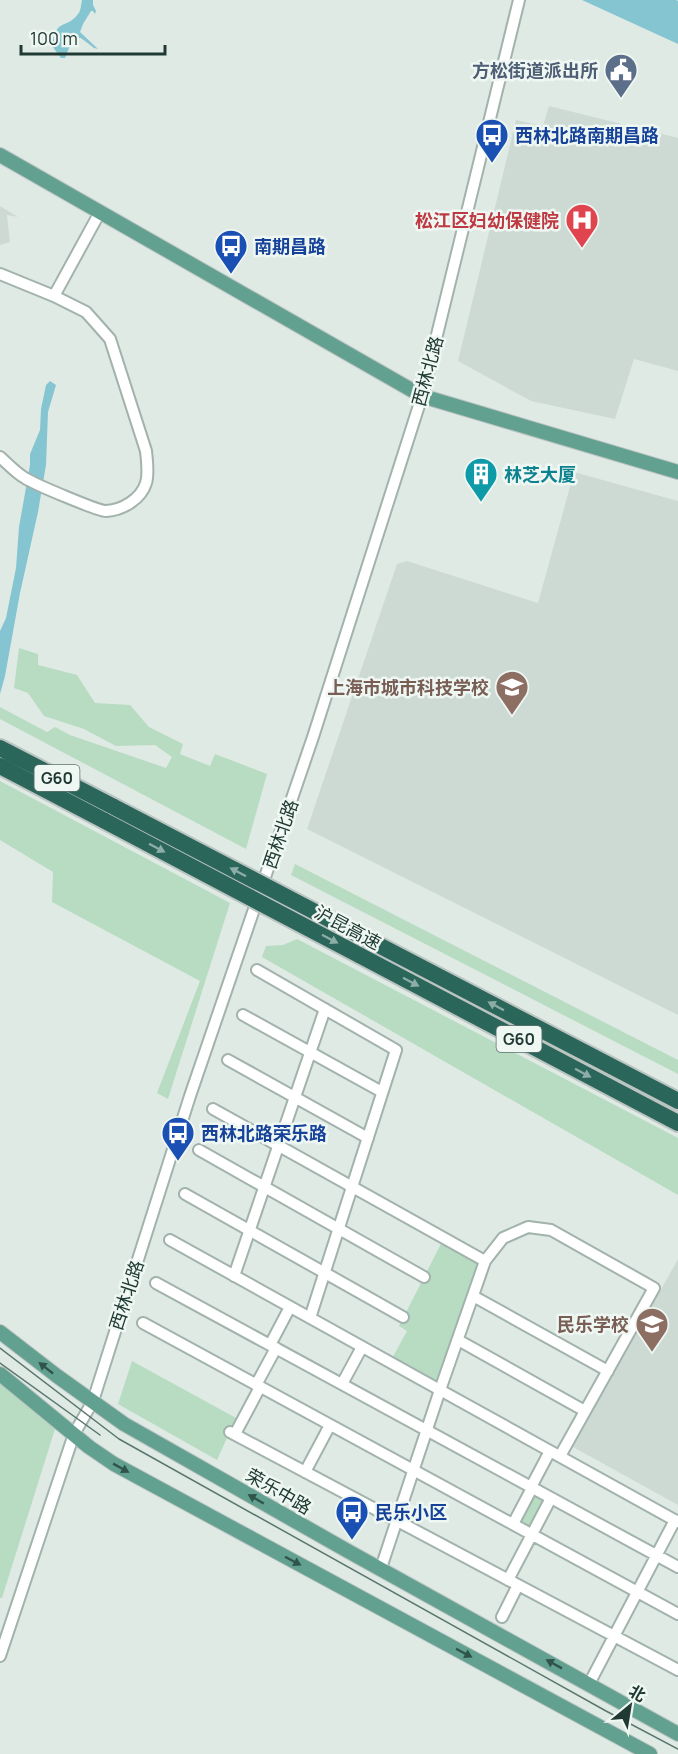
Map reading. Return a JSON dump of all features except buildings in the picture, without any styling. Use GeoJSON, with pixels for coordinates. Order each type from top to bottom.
{"type":"FeatureCollection","features":[{"type":"Feature","properties":{"kind":"highway","name":"沪昆高速"},"geometry":{"type":"LineString","coordinates":[[0,748],[110,814],[359,955],[678,1123]]}},
{"type":"Feature","properties":{"kind":"highway","name":"沪昆高速"},"geometry":{"type":"LineString","coordinates":[[0,766],[110,814],[365,938],[678,1101]]}},
{"type":"Feature","properties":{"kind":"main road"},"geometry":{"type":"LineString","coordinates":[[0,155],[422,396],[678,472]]}},
{"type":"Feature","properties":{"kind":"main road","name":"荣乐中路"},"geometry":{"type":"LineString","coordinates":[[0,1332],[124,1424],[678,1734]]}},
{"type":"Feature","properties":{"kind":"main road"},"geometry":{"type":"LineString","coordinates":[[0,1374],[89,1447],[114,1464],[650,1754]]}},
{"type":"Feature","properties":{"kind":"street","name":"西林北路"},"geometry":{"type":"LineString","coordinates":[[0,1656],[74,1434],[93,1401],[190,1096],[313,737],[422,396],[519,0]]}},
{"type":"Feature","properties":{"kind":"street"},"geometry":{"type":"LineString","coordinates":[[54,296],[100,212]]}},
{"type":"Feature","properties":{"kind":"street"},"geometry":{"type":"LineString","coordinates":[[0,274],[86,312],[110,339],[146,451],[148,470],[141,494],[128,506],[105,511],[24,478],[0,457]]}},
{"type":"Feature","properties":{"kind":"street"},"geometry":{"type":"LineString","coordinates":[[257,970],[396,1050],[310,1318]]}},
{"type":"Feature","properties":{"kind":"street"},"geometry":{"type":"LineString","coordinates":[[234,1276],[326,1009]]}},
{"type":"Feature","properties":{"kind":"street"},"geometry":{"type":"LineString","coordinates":[[243,1015],[382,1092]]}},
{"type":"Feature","properties":{"kind":"street"},"geometry":{"type":"LineString","coordinates":[[228,1060],[368,1138]]}},
{"type":"Feature","properties":{"kind":"street"},"geometry":{"type":"LineString","coordinates":[[213,1109],[485,1261]]}},
{"type":"Feature","properties":{"kind":"street"},"geometry":{"type":"LineString","coordinates":[[199,1150],[424,1277]]}},
{"type":"Feature","properties":{"kind":"street"},"geometry":{"type":"LineString","coordinates":[[185,1194],[403,1317]]}},
{"type":"Feature","properties":{"kind":"street"},"geometry":{"type":"LineString","coordinates":[[381,1568],[485,1261],[503,1238],[528,1227],[551,1230],[654,1288],[585,1410],[532,1488],[513,1524]]}},
{"type":"Feature","properties":{"kind":"street"},"geometry":{"type":"LineString","coordinates":[[170,1240],[677,1521],[588,1684]]}},
{"type":"Feature","properties":{"kind":"street"},"geometry":{"type":"LineString","coordinates":[[156,1283],[678,1567]]}},
{"type":"Feature","properties":{"kind":"street"},"geometry":{"type":"LineString","coordinates":[[473,1296],[608,1371]]}},
{"type":"Feature","properties":{"kind":"street"},"geometry":{"type":"LineString","coordinates":[[290,1307],[258,1386],[232,1433],[678,1670]]}},
{"type":"Feature","properties":{"kind":"street"},"geometry":{"type":"LineString","coordinates":[[143,1323],[678,1614]]}},
{"type":"Feature","properties":{"kind":"street"},"geometry":{"type":"LineString","coordinates":[[458,1340],[585,1410]]}},
{"type":"Feature","properties":{"kind":"street"},"geometry":{"type":"LineString","coordinates":[[342,1384],[362,1347]]}},
{"type":"Feature","properties":{"kind":"street"},"geometry":{"type":"LineString","coordinates":[[305,1472],[330,1425]]}},
{"type":"Feature","properties":{"kind":"street"},"geometry":{"type":"LineString","coordinates":[[508,1580],[551,1498]]}},
{"type":"Feature","properties":{"kind":"street"},"geometry":{"type":"LineString","coordinates":[[502,1617],[518,1585]]}},
{"type":"Feature","properties":{"kind":"shaded area","name":"松江区妇幼保健院"},"geometry":{"type":"Polygon","coordinates":[[[549,106],[678,138],[678,371],[634,359],[615,419],[531,401],[458,361],[516,120],[543,126],[549,106]]]}},
{"type":"Feature","properties":{"kind":"shaded area"},"geometry":{"type":"Polygon","coordinates":[[[0,206],[18,217],[7,215],[10,242],[0,245],[0,206]]]}},
{"type":"Feature","properties":{"kind":"shaded area","name":"上海市城市科技学校"},"geometry":{"type":"Polygon","coordinates":[[[574,472],[678,501],[678,1015],[307,829],[397,564],[407,561],[538,603],[574,472]]]}},
{"type":"Feature","properties":{"kind":"shaded area","name":"民乐学校"},"geometry":{"type":"Polygon","coordinates":[[[678,1259],[678,1505],[573,1447],[678,1259]]]}},
{"type":"Feature","properties":{"kind":"green space"},"geometry":{"type":"Polygon","coordinates":[[[19,648],[38,654],[38,665],[77,675],[95,703],[130,705],[149,727],[183,744],[180,754],[210,766],[215,754],[267,774],[246,849],[0,719],[0,707],[47,732],[55,727],[70,735],[166,768],[172,757],[155,745],[116,746],[84,729],[44,716],[28,693],[14,688],[19,648]]]}},
{"type":"Feature","properties":{"kind":"green space"},"geometry":{"type":"Polygon","coordinates":[[[0,781],[230,903],[168,1099],[157,1093],[200,981],[52,902],[53,872],[0,840],[0,781]]]}},
{"type":"Feature","properties":{"kind":"green space"},"geometry":{"type":"Polygon","coordinates":[[[295,864],[678,1060],[678,1074],[291,875],[295,864]]]}},
{"type":"Feature","properties":{"kind":"green space"},"geometry":{"type":"Polygon","coordinates":[[[297,939],[678,1138],[678,1195],[262,957],[266,946],[283,945],[297,939]]]}},
{"type":"Feature","properties":{"kind":"green space"},"geometry":{"type":"Polygon","coordinates":[[[444,1238],[485,1261],[440,1390],[390,1362],[407,1331],[399,1326],[444,1238]]]}},
{"type":"Feature","properties":{"kind":"green space"},"geometry":{"type":"Polygon","coordinates":[[[132,1361],[236,1418],[217,1460],[118,1404],[132,1361]]]}},
{"type":"Feature","properties":{"kind":"green space"},"geometry":{"type":"Polygon","coordinates":[[[0,1382],[51,1423],[55,1429],[2,1598],[0,1598],[0,1382]]]}},
{"type":"Feature","properties":{"kind":"green space"},"geometry":{"type":"Polygon","coordinates":[[[532,1488],[551,1498],[531,1534],[513,1524],[532,1488]]]}},
{"type":"Feature","properties":{"kind":"water"},"geometry":{"type":"Polygon","coordinates":[[[82,0],[93,0],[96,11],[95,14],[91,11],[80,32],[98,49],[78,38],[69,48],[65,58],[61,58],[52,46],[56,31],[74,19],[79,13],[82,0]]]}},
{"type":"Feature","properties":{"kind":"water"},"geometry":{"type":"Polygon","coordinates":[[[582,0],[676,0],[678,1],[678,44],[582,0]]]}},
{"type":"Feature","properties":{"kind":"water"},"geometry":{"type":"Polygon","coordinates":[[[50,381],[56,385],[48,412],[46,465],[0,694],[0,631],[6,618],[16,568],[19,527],[30,454],[40,430],[41,409],[46,385],[50,381]]]}},
{"type":"Feature","properties":{"kind":"tram line"},"geometry":{"type":"LineString","coordinates":[[0,1348],[119,1439],[678,1749]]}},
{"type":"Feature","properties":{"kind":"tram line"},"geometry":{"type":"LineString","coordinates":[[0,1363],[100,1435]]}},
{"type":"Feature","properties":{"kind":"place","name":"方松街道派出所"},"geometry":{"type":"Point","coordinates":[621,99]}},
{"type":"Feature","properties":{"kind":"place","name":"西林北路南期昌路"},"geometry":{"type":"Point","coordinates":[492,164]}},
{"type":"Feature","properties":{"kind":"place","name":"松江区妇幼保健院"},"geometry":{"type":"Point","coordinates":[582,249]}},
{"type":"Feature","properties":{"kind":"place","name":"南期昌路"},"geometry":{"type":"Point","coordinates":[231,275]}},
{"type":"Feature","properties":{"kind":"place","name":"林芝大厦"},"geometry":{"type":"Point","coordinates":[481,503]}},
{"type":"Feature","properties":{"kind":"place","name":"上海市城市科技学校"},"geometry":{"type":"Point","coordinates":[512,716]}},
{"type":"Feature","properties":{"kind":"place","name":"西林北路荣乐路"},"geometry":{"type":"Point","coordinates":[178,1162]}},
{"type":"Feature","properties":{"kind":"place","name":"民乐学校"},"geometry":{"type":"Point","coordinates":[652,1353]}},
{"type":"Feature","properties":{"kind":"place","name":"民乐小区"},"geometry":{"type":"Point","coordinates":[352,1541]}}]}
